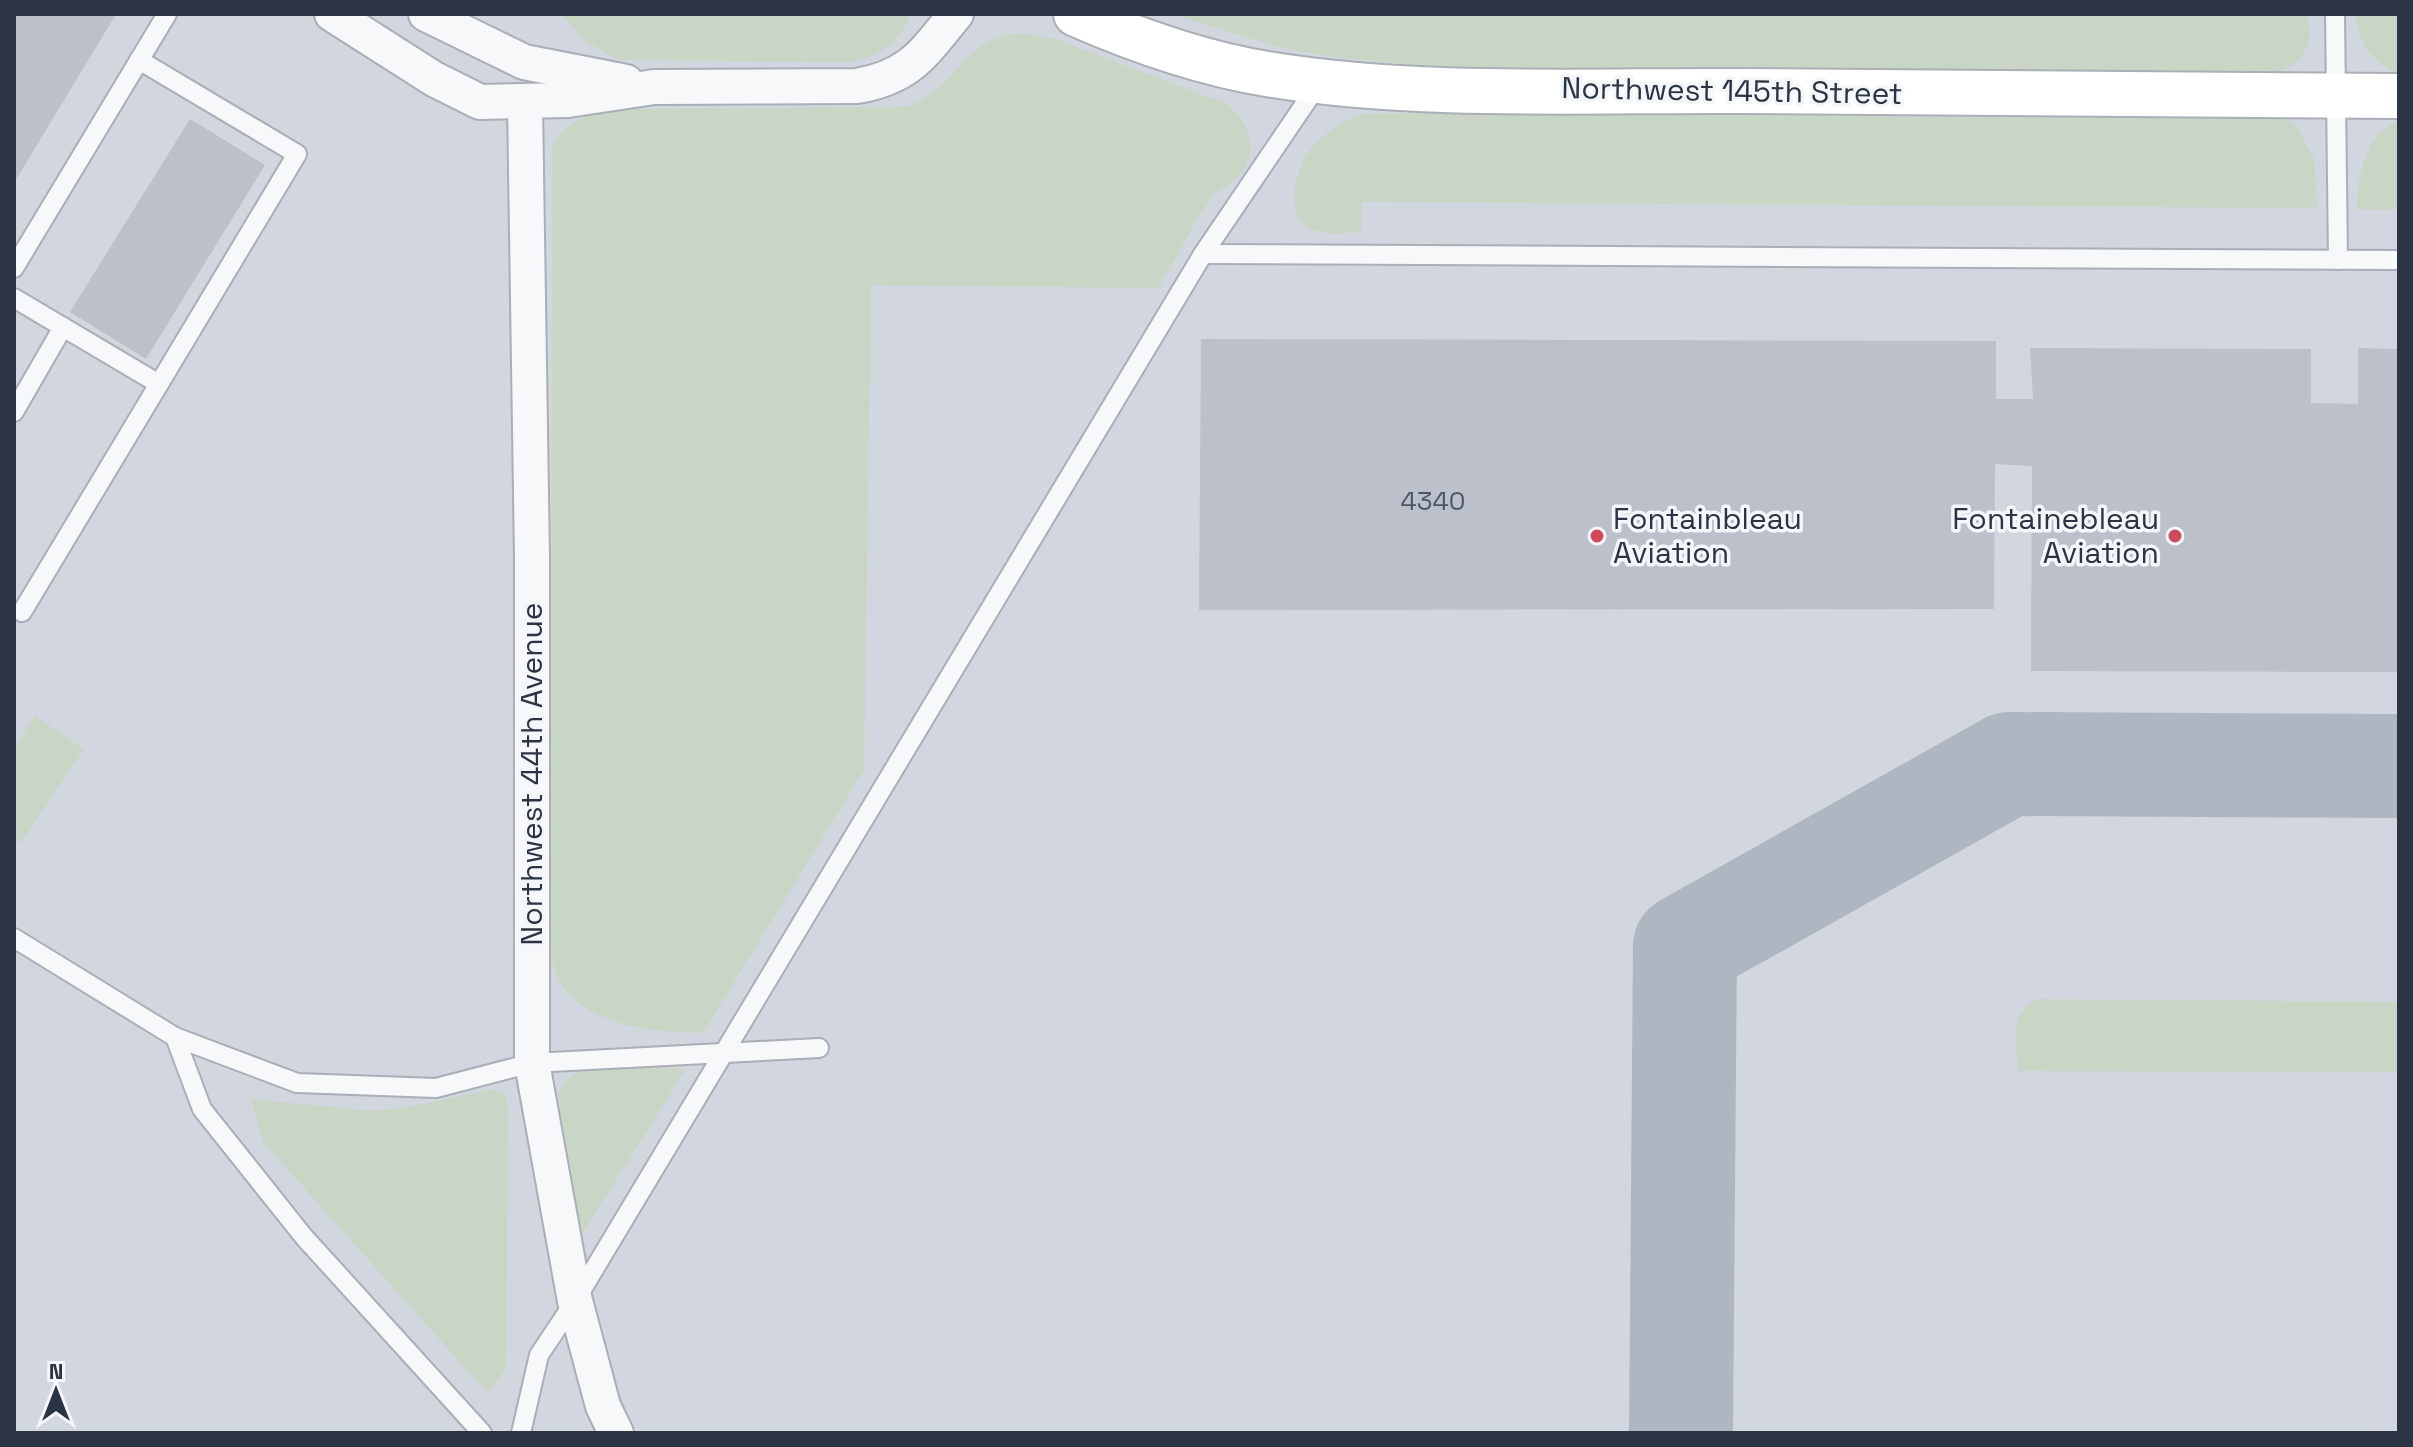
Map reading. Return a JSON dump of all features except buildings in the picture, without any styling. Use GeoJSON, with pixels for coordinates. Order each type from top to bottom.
{"type":"FeatureCollection","features":[{"type":"Feature","properties":{"kind":"street"},"geometry":{"type":"LineString","coordinates":[[332,14],[434,79],[480,102],[525,104],[654,87],[857,86],[884,81],[917,63],[956,14]]}},
{"type":"Feature","properties":{"kind":"street"},"geometry":{"type":"LineString","coordinates":[[426,14],[524,62],[654,87]]}},
{"type":"Feature","properties":{"kind":"street","name":"Northwest 145th Street"},"geometry":{"type":"LineString","coordinates":[[1076,14],[1137,41],[1213,63],[1321,81],[1519,89],[2399,96]]}},
{"type":"Feature","properties":{"kind":"street","name":"Northwest 44th Avenue"},"geometry":{"type":"LineString","coordinates":[[525,104],[532,558],[532,1063],[575,1301],[603,1406],[616,1433]]}},
{"type":"Feature","properties":{"kind":"lane"},"geometry":{"type":"LineString","coordinates":[[14,268],[167,14]]}},
{"type":"Feature","properties":{"kind":"lane"},"geometry":{"type":"LineString","coordinates":[[2335,14],[2338,260]]}},
{"type":"Feature","properties":{"kind":"lane"},"geometry":{"type":"LineString","coordinates":[[22,612],[297,154],[139,60]]}},
{"type":"Feature","properties":{"kind":"lane"},"geometry":{"type":"LineString","coordinates":[[521,1433],[539,1355],[726,1051],[1203,254],[1321,81]]}},
{"type":"Feature","properties":{"kind":"lane"},"geometry":{"type":"LineString","coordinates":[[1203,254],[2399,260]]}},
{"type":"Feature","properties":{"kind":"lane"},"geometry":{"type":"LineString","coordinates":[[14,298],[159,384]]}},
{"type":"Feature","properties":{"kind":"lane"},"geometry":{"type":"LineString","coordinates":[[14,412],[63,327]]}},
{"type":"Feature","properties":{"kind":"lane"},"geometry":{"type":"LineString","coordinates":[[14,938],[175,1037],[297,1083],[436,1088],[532,1063],[819,1048]]}},
{"type":"Feature","properties":{"kind":"lane"},"geometry":{"type":"LineString","coordinates":[[175,1037],[202,1109],[304,1237],[482,1433]]}},
{"type":"Feature","properties":{"kind":"shaded area"},"geometry":{"type":"Polygon","coordinates":[[[14,14],[2399,14],[2399,1433],[14,1433],[14,14]]]}},
{"type":"Feature","properties":{"kind":"green space"},"geometry":{"type":"Polygon","coordinates":[[[562,14],[911,14],[888,46],[853,62],[619,60],[585,41],[562,14]]]}},
{"type":"Feature","properties":{"kind":"green space"},"geometry":{"type":"Polygon","coordinates":[[[1173,14],[2307,14],[2310,35],[2299,59],[2273,73],[1457,68],[1347,59],[1281,48],[1173,14]]]}},
{"type":"Feature","properties":{"kind":"green space"},"geometry":{"type":"Polygon","coordinates":[[[2355,14],[2399,14],[2399,74],[2368,50],[2355,14]]]}},
{"type":"Feature","properties":{"kind":"green space"},"geometry":{"type":"Polygon","coordinates":[[[1020,33],[1055,39],[1227,104],[1248,132],[1250,153],[1247,163],[1232,183],[1212,196],[1158,288],[871,285],[864,770],[703,1033],[657,1030],[609,1020],[588,1010],[571,996],[558,978],[551,955],[552,145],[571,124],[616,109],[905,107],[936,90],[985,44],[1020,33]]]}},
{"type":"Feature","properties":{"kind":"green space"},"geometry":{"type":"Polygon","coordinates":[[[1368,113],[2282,119],[2294,123],[2314,158],[2317,208],[1362,202],[1361,233],[1317,231],[1306,225],[1295,207],[1299,171],[1310,150],[1322,137],[1368,113]]]}},
{"type":"Feature","properties":{"kind":"green space"},"geometry":{"type":"Polygon","coordinates":[[[2399,120],[2399,209],[2357,209],[2365,157],[2378,135],[2399,120]]]}},
{"type":"Feature","properties":{"kind":"green space"},"geometry":{"type":"Polygon","coordinates":[[[35,716],[84,749],[21,843],[14,839],[14,748],[35,716]]]}},
{"type":"Feature","properties":{"kind":"green space"},"geometry":{"type":"Polygon","coordinates":[[[2040,999],[2399,1002],[2399,1072],[2018,1071],[2018,1020],[2022,1011],[2040,999]]]}},
{"type":"Feature","properties":{"kind":"green space"},"geometry":{"type":"Polygon","coordinates":[[[600,1065],[686,1069],[582,1234],[558,1094],[575,1074],[600,1065]]]}},
{"type":"Feature","properties":{"kind":"green space"},"geometry":{"type":"Polygon","coordinates":[[[494,1089],[506,1094],[508,1109],[506,1368],[491,1390],[484,1389],[264,1143],[251,1099],[372,1111],[404,1108],[494,1089]]]}},
{"type":"Feature","properties":{"kind":"taxiway"},"geometry":{"type":"LineString","coordinates":[[1681,1433],[1685,946],[2009,764],[2399,766]]}},
{"type":"Feature","properties":{"kind":"place","name":"Fontainbleau Aviation"},"geometry":{"type":"Point","coordinates":[1597,536]}},
{"type":"Feature","properties":{"kind":"place","name":"Fontainebleau Aviation"},"geometry":{"type":"Point","coordinates":[2175,536]}}]}
